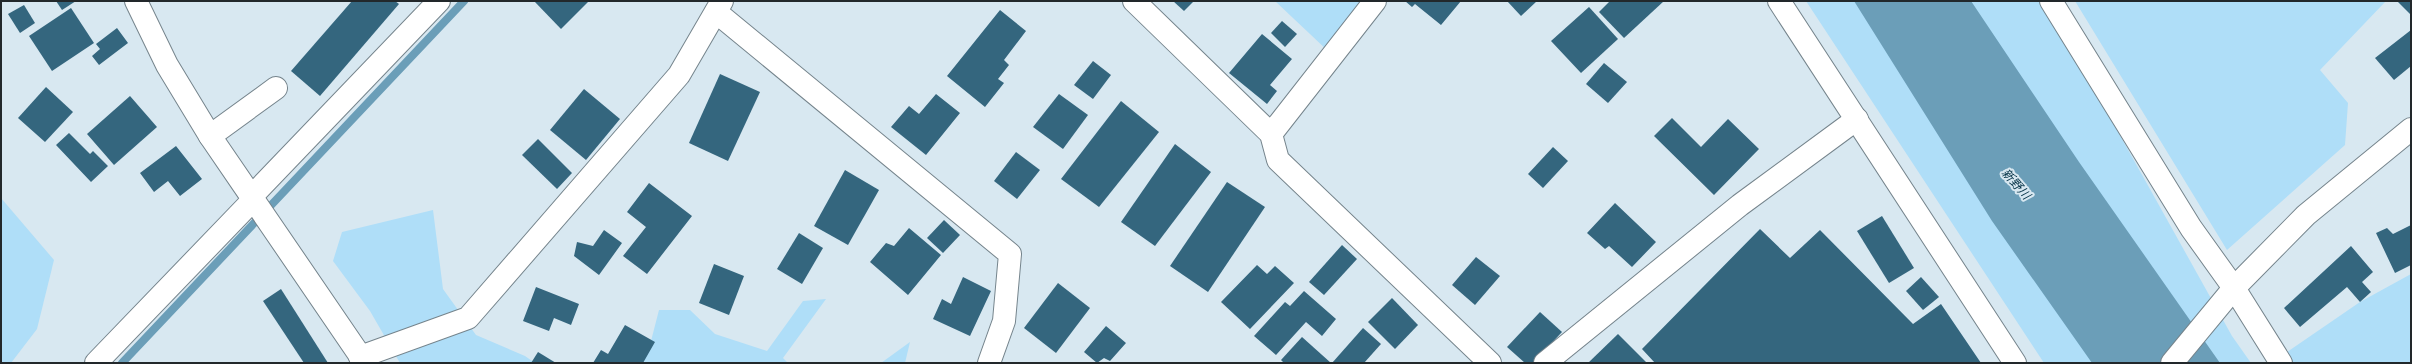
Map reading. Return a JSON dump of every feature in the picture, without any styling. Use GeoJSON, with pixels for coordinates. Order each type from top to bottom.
{"type":"FeatureCollection","features":[{"type":"Feature","properties":{"kind":"street"},"geometry":{"type":"LineString","coordinates":[[136,1],[167,65],[210,136],[363,360],[468,318],[679,75],[719,7],[1010,254],[1004,321],[989,363]]}},
{"type":"Feature","properties":{"kind":"street"},"geometry":{"type":"LineString","coordinates":[[96,363],[439,1]]}},
{"type":"Feature","properties":{"kind":"street"},"geometry":{"type":"LineString","coordinates":[[1134,1],[1271,134],[1278,160],[1490,363]]}},
{"type":"Feature","properties":{"kind":"street"},"geometry":{"type":"LineString","coordinates":[[1271,134],[1374,1]]}},
{"type":"Feature","properties":{"kind":"street"},"geometry":{"type":"LineString","coordinates":[[1779,1],[2015,363]]}},
{"type":"Feature","properties":{"kind":"street"},"geometry":{"type":"LineString","coordinates":[[2051,1],[2085,60],[2191,228],[2234,288],[2281,363]]}},
{"type":"Feature","properties":{"kind":"street"},"geometry":{"type":"LineString","coordinates":[[210,136],[276,88]]}},
{"type":"Feature","properties":{"kind":"street"},"geometry":{"type":"LineString","coordinates":[[1546,363],[1740,204],[1857,119]]}},
{"type":"Feature","properties":{"kind":"street"},"geometry":{"type":"LineString","coordinates":[[2172,363],[2234,288],[2306,214],[2411,129]]}},
{"type":"Feature","properties":{"kind":"shaded area"},"geometry":{"type":"Polygon","coordinates":[[[1275,1],[1368,1],[1328,51],[1275,1]]]}},
{"type":"Feature","properties":{"kind":"shaded area"},"geometry":{"type":"Polygon","coordinates":[[[1806,1],[2045,1],[2232,336],[2251,363],[2044,363],[1806,1]]]}},
{"type":"Feature","properties":{"kind":"shaded area"},"geometry":{"type":"Polygon","coordinates":[[[2075,1],[2386,1],[2320,70],[2348,103],[2345,145],[2227,250],[2075,1]]]}},
{"type":"Feature","properties":{"kind":"shaded area"},"geometry":{"type":"Polygon","coordinates":[[[1,198],[54,260],[37,329],[11,363],[1,363],[1,198]]]}},
{"type":"Feature","properties":{"kind":"shaded area"},"geometry":{"type":"Polygon","coordinates":[[[433,210],[443,289],[476,335],[525,356],[535,363],[400,363],[370,311],[333,261],[342,232],[433,210]]]}},
{"type":"Feature","properties":{"kind":"shaded area"},"geometry":{"type":"Polygon","coordinates":[[[2411,274],[2411,363],[2290,363],[2284,354],[2360,302],[2411,274]]]}},
{"type":"Feature","properties":{"kind":"shaded area"},"geometry":{"type":"Polygon","coordinates":[[[826,299],[783,358],[788,363],[640,363],[651,341],[659,310],[690,310],[715,334],[767,351],[803,301],[826,299]]]}},
{"type":"Feature","properties":{"kind":"shaded area"},"geometry":{"type":"Polygon","coordinates":[[[910,342],[905,363],[881,363],[910,342]]]}},
{"type":"Feature","properties":{"kind":"water","name":"新野川"},"geometry":{"type":"Polygon","coordinates":[[[1854,1],[1971,1],[2079,162],[2220,363],[2092,363],[1992,221],[1854,1]]]}},
{"type":"Feature","properties":{"kind":"building"},"geometry":{"type":"Polygon","coordinates":[[[56,1],[76,1],[62,10],[56,1]]]}},
{"type":"Feature","properties":{"kind":"building"},"geometry":{"type":"Polygon","coordinates":[[[352,1],[395,1],[399,4],[320,96],[291,71],[352,1]]]}},
{"type":"Feature","properties":{"kind":"building"},"geometry":{"type":"Polygon","coordinates":[[[534,1],[589,1],[561,29],[534,1]]]}},
{"type":"Feature","properties":{"kind":"building"},"geometry":{"type":"Polygon","coordinates":[[[1173,1],[1194,1],[1184,11],[1173,1]]]}},
{"type":"Feature","properties":{"kind":"building"},"geometry":{"type":"Polygon","coordinates":[[[1405,1],[1461,1],[1441,25],[1415,4],[1412,7],[1405,1]]]}},
{"type":"Feature","properties":{"kind":"building"},"geometry":{"type":"Polygon","coordinates":[[[1507,1],[1537,1],[1521,16],[1507,1]]]}},
{"type":"Feature","properties":{"kind":"building"},"geometry":{"type":"Polygon","coordinates":[[[1610,1],[1664,1],[1624,38],[1599,12],[1610,1]]]}},
{"type":"Feature","properties":{"kind":"building"},"geometry":{"type":"Polygon","coordinates":[[[2397,1],[2411,1],[2411,13],[2410,14],[2397,1]]]}},
{"type":"Feature","properties":{"kind":"building"},"geometry":{"type":"Polygon","coordinates":[[[24,5],[35,23],[20,33],[8,14],[24,5]]]}},
{"type":"Feature","properties":{"kind":"building"},"geometry":{"type":"Polygon","coordinates":[[[1589,7],[1618,39],[1581,73],[1551,41],[1589,7]]]}},
{"type":"Feature","properties":{"kind":"building"},"geometry":{"type":"Polygon","coordinates":[[[71,8],[94,43],[52,71],[29,36],[71,8]]]}},
{"type":"Feature","properties":{"kind":"building"},"geometry":{"type":"Polygon","coordinates":[[[1000,10],[1026,31],[1004,60],[1009,65],[998,79],[1004,83],[985,107],[947,76],[1000,10]]]}},
{"type":"Feature","properties":{"kind":"building"},"geometry":{"type":"Polygon","coordinates":[[[1282,21],[1297,34],[1285,47],[1271,33],[1282,21]]]}},
{"type":"Feature","properties":{"kind":"building"},"geometry":{"type":"Polygon","coordinates":[[[117,28],[128,43],[99,65],[92,56],[100,49],[96,44],[117,28]]]}},
{"type":"Feature","properties":{"kind":"building"},"geometry":{"type":"Polygon","coordinates":[[[2411,30],[2411,66],[2394,80],[2375,58],[2411,30]]]}},
{"type":"Feature","properties":{"kind":"building"},"geometry":{"type":"Polygon","coordinates":[[[1262,34],[1292,59],[1270,85],[1277,91],[1267,104],[1229,73],[1262,34]]]}},
{"type":"Feature","properties":{"kind":"building"},"geometry":{"type":"Polygon","coordinates":[[[1093,61],[1111,75],[1093,99],[1074,85],[1093,61]]]}},
{"type":"Feature","properties":{"kind":"building"},"geometry":{"type":"Polygon","coordinates":[[[1604,63],[1627,82],[1608,103],[1586,84],[1604,63]]]}},
{"type":"Feature","properties":{"kind":"building"},"geometry":{"type":"Polygon","coordinates":[[[720,74],[760,92],[728,161],[689,143],[720,74]]]}},
{"type":"Feature","properties":{"kind":"building"},"geometry":{"type":"Polygon","coordinates":[[[46,87],[73,112],[45,142],[18,118],[46,87]]]}},
{"type":"Feature","properties":{"kind":"building"},"geometry":{"type":"Polygon","coordinates":[[[584,89],[620,119],[586,160],[550,130],[584,89]]]}},
{"type":"Feature","properties":{"kind":"building"},"geometry":{"type":"Polygon","coordinates":[[[936,94],[960,113],[926,155],[891,127],[909,106],[919,114],[936,94]]]}},
{"type":"Feature","properties":{"kind":"building"},"geometry":{"type":"Polygon","coordinates":[[[1059,94],[1088,115],[1063,149],[1033,127],[1059,94]]]}},
{"type":"Feature","properties":{"kind":"building"},"geometry":{"type":"Polygon","coordinates":[[[130,96],[157,127],[114,165],[87,134],[130,96]]]}},
{"type":"Feature","properties":{"kind":"building"},"geometry":{"type":"Polygon","coordinates":[[[1121,101],[1159,132],[1099,207],[1061,179],[1121,101]]]}},
{"type":"Feature","properties":{"kind":"building"},"geometry":{"type":"Polygon","coordinates":[[[1672,118],[1701,147],[1728,119],[1759,149],[1714,195],[1654,136],[1672,118]]]}},
{"type":"Feature","properties":{"kind":"building"},"geometry":{"type":"Polygon","coordinates":[[[69,133],[90,154],[93,151],[108,166],[91,182],[56,145],[69,133]]]}},
{"type":"Feature","properties":{"kind":"building"},"geometry":{"type":"Polygon","coordinates":[[[538,139],[572,173],[557,189],[522,155],[538,139]]]}},
{"type":"Feature","properties":{"kind":"building"},"geometry":{"type":"Polygon","coordinates":[[[1175,144],[1211,172],[1155,246],[1121,222],[1175,144]]]}},
{"type":"Feature","properties":{"kind":"building"},"geometry":{"type":"Polygon","coordinates":[[[176,146],[202,179],[180,196],[168,181],[154,192],[140,173],[176,146]]]}},
{"type":"Feature","properties":{"kind":"building"},"geometry":{"type":"Polygon","coordinates":[[[1553,147],[1568,161],[1543,188],[1528,174],[1553,147]]]}},
{"type":"Feature","properties":{"kind":"building"},"geometry":{"type":"Polygon","coordinates":[[[1016,152],[1040,170],[1017,199],[994,181],[1016,152]]]}},
{"type":"Feature","properties":{"kind":"building"},"geometry":{"type":"Polygon","coordinates":[[[845,170],[879,190],[848,245],[814,226],[845,170]]]}},
{"type":"Feature","properties":{"kind":"building"},"geometry":{"type":"Polygon","coordinates":[[[1227,182],[1265,207],[1208,292],[1170,266],[1227,182]]]}},
{"type":"Feature","properties":{"kind":"building"},"geometry":{"type":"Polygon","coordinates":[[[649,183],[692,216],[647,274],[623,256],[646,227],[627,212],[649,183]]]}},
{"type":"Feature","properties":{"kind":"building"},"geometry":{"type":"Polygon","coordinates":[[[1615,203],[1656,242],[1632,267],[1609,246],[1605,249],[1587,233],[1615,203]]]}},
{"type":"Feature","properties":{"kind":"building"},"geometry":{"type":"Polygon","coordinates":[[[1882,216],[1914,268],[1889,283],[1857,231],[1882,216]]]}},
{"type":"Feature","properties":{"kind":"building"},"geometry":{"type":"Polygon","coordinates":[[[944,220],[960,235],[943,253],[927,238],[944,220]]]}},
{"type":"Feature","properties":{"kind":"building"},"geometry":{"type":"Polygon","coordinates":[[[2411,225],[2411,265],[2395,273],[2376,233],[2387,228],[2393,234],[2411,225]]]}},
{"type":"Feature","properties":{"kind":"building"},"geometry":{"type":"Polygon","coordinates":[[[909,228],[941,255],[908,295],[870,262],[886,243],[894,246],[909,228]]]}},
{"type":"Feature","properties":{"kind":"building"},"geometry":{"type":"Polygon","coordinates":[[[1760,229],[1790,258],[1820,230],[1913,324],[1941,304],[1981,363],[1655,363],[1642,349],[1760,229]]]}},
{"type":"Feature","properties":{"kind":"building"},"geometry":{"type":"Polygon","coordinates":[[[604,230],[622,243],[599,275],[574,256],[577,242],[593,246],[604,230]]]}},
{"type":"Feature","properties":{"kind":"building"},"geometry":{"type":"Polygon","coordinates":[[[799,233],[823,248],[802,284],[777,269],[799,233]]]}},
{"type":"Feature","properties":{"kind":"building"},"geometry":{"type":"Polygon","coordinates":[[[1342,245],[1357,259],[1324,295],[1309,282],[1342,245]]]}},
{"type":"Feature","properties":{"kind":"building"},"geometry":{"type":"Polygon","coordinates":[[[2351,246],[2373,272],[2362,282],[2371,292],[2360,302],[2347,287],[2300,327],[2284,308],[2351,246]]]}},
{"type":"Feature","properties":{"kind":"building"},"geometry":{"type":"Polygon","coordinates":[[[1476,257],[1500,276],[1475,305],[1452,285],[1476,257]]]}},
{"type":"Feature","properties":{"kind":"building"},"geometry":{"type":"Polygon","coordinates":[[[714,264],[744,276],[729,315],[699,303],[714,264]]]}},
{"type":"Feature","properties":{"kind":"building"},"geometry":{"type":"Polygon","coordinates":[[[1257,265],[1267,274],[1275,266],[1294,283],[1250,329],[1221,302],[1257,265]]]}},
{"type":"Feature","properties":{"kind":"building"},"geometry":{"type":"Polygon","coordinates":[[[963,277],[991,291],[970,336],[933,319],[942,299],[951,304],[963,277]]]}},
{"type":"Feature","properties":{"kind":"building"},"geometry":{"type":"Polygon","coordinates":[[[1921,277],[1939,297],[1923,310],[1906,291],[1921,277]]]}},
{"type":"Feature","properties":{"kind":"building"},"geometry":{"type":"Polygon","coordinates":[[[1058,283],[1090,308],[1056,353],[1024,328],[1058,283]]]}},
{"type":"Feature","properties":{"kind":"building"},"geometry":{"type":"Polygon","coordinates":[[[536,287],[579,304],[571,325],[554,318],[549,331],[523,321],[536,287]]]}},
{"type":"Feature","properties":{"kind":"building"},"geometry":{"type":"Polygon","coordinates":[[[281,289],[328,363],[304,363],[263,301],[281,289]]]}},
{"type":"Feature","properties":{"kind":"building"},"geometry":{"type":"Polygon","coordinates":[[[1304,291],[1336,319],[1322,336],[1306,322],[1276,355],[1254,336],[1285,302],[1290,306],[1304,291]]]}},
{"type":"Feature","properties":{"kind":"building"},"geometry":{"type":"Polygon","coordinates":[[[1392,298],[1418,325],[1395,349],[1368,322],[1392,298]]]}},
{"type":"Feature","properties":{"kind":"building"},"geometry":{"type":"Polygon","coordinates":[[[1540,312],[1562,332],[1533,363],[1525,363],[1507,347],[1540,312]]]}},
{"type":"Feature","properties":{"kind":"building"},"geometry":{"type":"Polygon","coordinates":[[[625,325],[655,342],[643,363],[593,363],[601,350],[608,354],[625,325]]]}},
{"type":"Feature","properties":{"kind":"building"},"geometry":{"type":"Polygon","coordinates":[[[1106,326],[1126,343],[1110,361],[1104,358],[1097,363],[1084,352],[1106,326]]]}},
{"type":"Feature","properties":{"kind":"building"},"geometry":{"type":"Polygon","coordinates":[[[1363,328],[1381,344],[1364,363],[1332,363],[1363,328]]]}},
{"type":"Feature","properties":{"kind":"building"},"geometry":{"type":"Polygon","coordinates":[[[1618,334],[1647,363],[1588,363],[1618,334]]]}},
{"type":"Feature","properties":{"kind":"building"},"geometry":{"type":"Polygon","coordinates":[[[1302,337],[1331,363],[1284,363],[1281,360],[1302,337]]]}},
{"type":"Feature","properties":{"kind":"building"},"geometry":{"type":"Polygon","coordinates":[[[538,352],[556,363],[531,363],[538,352]]]}},
{"type":"Feature","properties":{"kind":"waterway"},"geometry":{"type":"LineString","coordinates":[[122,363],[464,1]]}}]}
